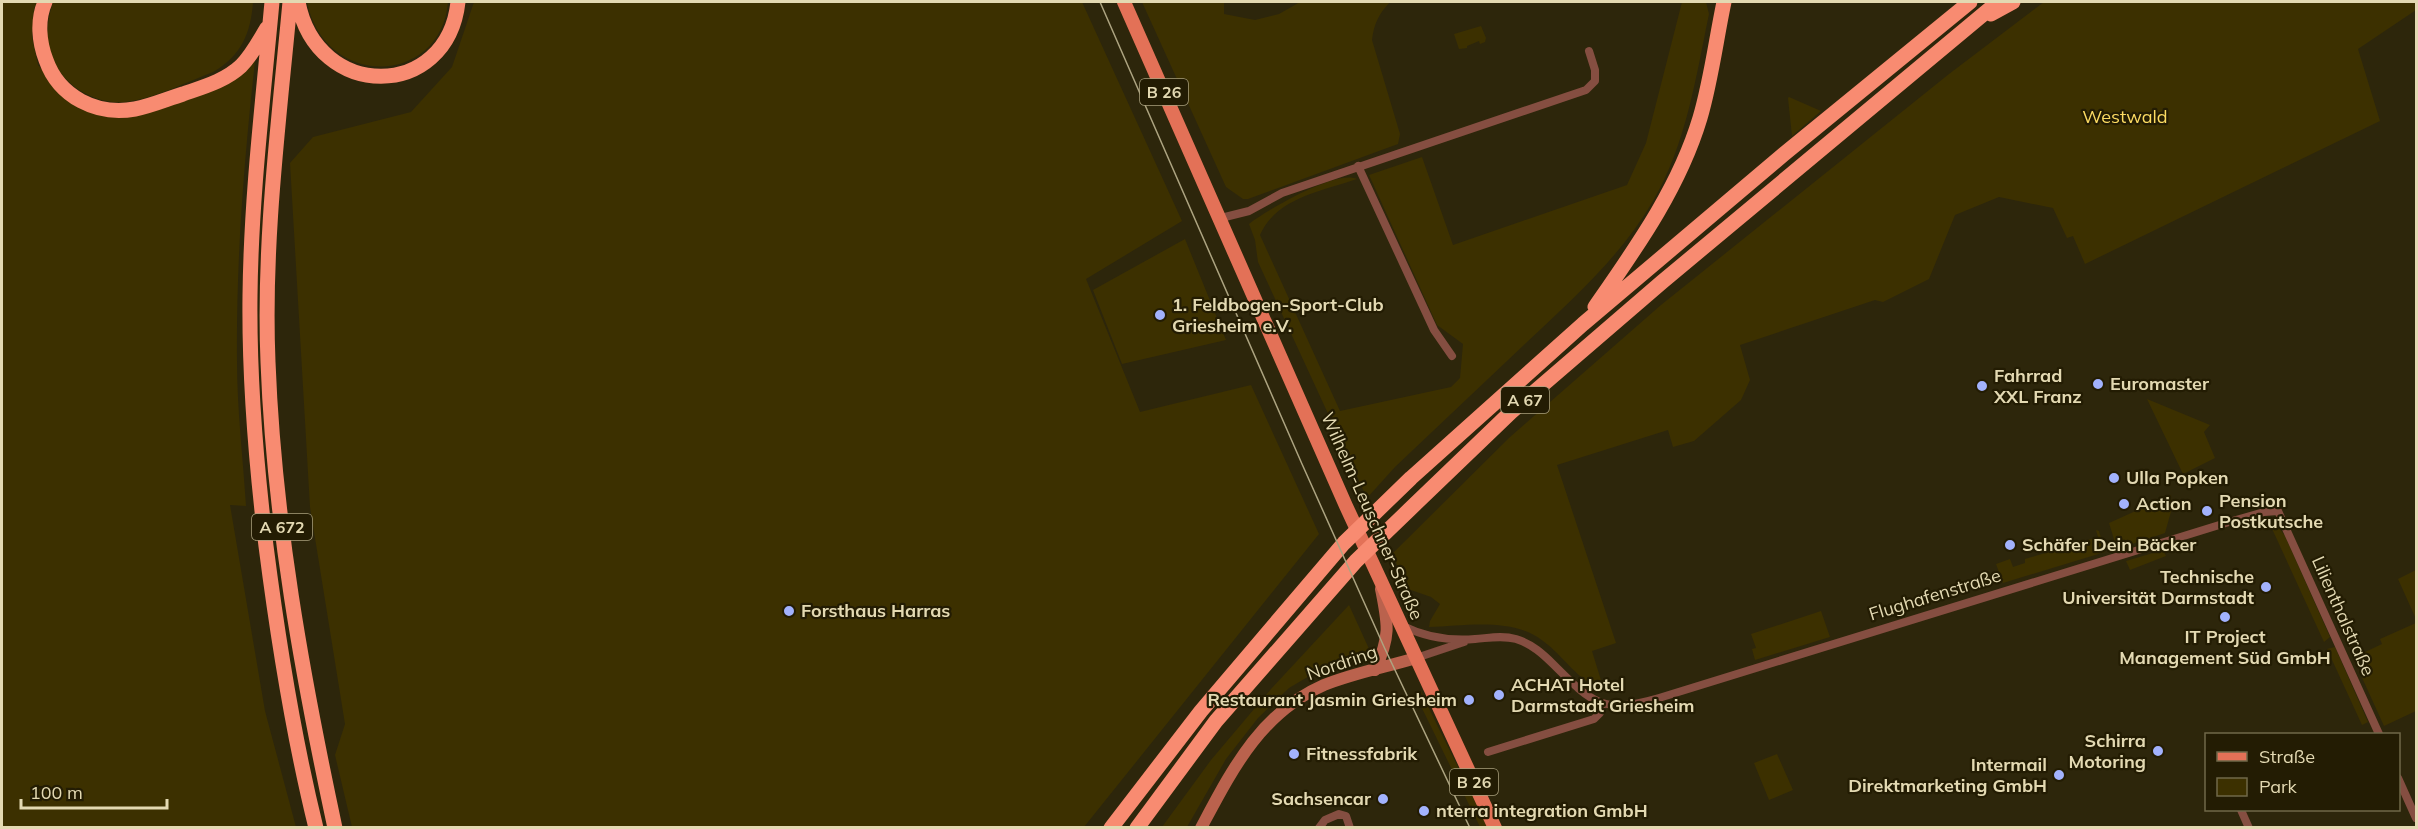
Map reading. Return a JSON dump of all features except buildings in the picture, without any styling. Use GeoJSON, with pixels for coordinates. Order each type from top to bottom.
{"type":"FeatureCollection","features":[{"type":"Feature","properties":{"kind":"highway"},"geometry":{"type":"LineString","coordinates":[[45,2],[41,16],[40,39],[42,51],[52,75],[60,85],[79,100],[92,106],[115,110],[149,106],[221,80],[244,61],[270,22]]}},
{"type":"Feature","properties":{"kind":"highway","name":"A 672"},"geometry":{"type":"LineString","coordinates":[[272,2],[252,215],[250,336],[253,423],[270,579],[287,692],[316,828]]}},
{"type":"Feature","properties":{"kind":"highway","name":"A 672"},"geometry":{"type":"LineString","coordinates":[[290,2],[268,262],[268,372],[274,454],[289,583],[301,660],[335,828]]}},
{"type":"Feature","properties":{"kind":"highway"},"geometry":{"type":"LineString","coordinates":[[298,2],[305,27],[320,51],[340,67],[362,75],[375,76],[406,71],[433,54],[450,31],[458,2]]}},
{"type":"Feature","properties":{"kind":"highway","name":"A 67"},"geometry":{"type":"LineString","coordinates":[[1583,324],[1663,205],[1685,157],[1700,118],[1724,2]]}},
{"type":"Feature","properties":{"kind":"highway","name":"A 67"},"geometry":{"type":"LineString","coordinates":[[1111,828],[1201,711],[1344,543],[1411,478],[1583,324],[1784,154],[1970,2]]}},
{"type":"Feature","properties":{"kind":"highway"},"geometry":{"type":"LineString","coordinates":[[1968,28],[1998,2]]}},
{"type":"Feature","properties":{"kind":"highway","name":"A 67"},"geometry":{"type":"LineString","coordinates":[[1137,828],[1223,712],[1356,561],[1511,412],[1662,282],[1968,28],[2013,2]]}},
{"type":"Feature","properties":{"kind":"main road","name":"Wilhelm-Leuschner-Straße"},"geometry":{"type":"LineString","coordinates":[[1124,2],[1346,506],[1495,828]]}},
{"type":"Feature","properties":{"kind":"main road"},"geometry":{"type":"LineString","coordinates":[[1375,669],[1387,641],[1387,619],[1379,579]]}},
{"type":"Feature","properties":{"kind":"main road","name":"Nordring"},"geometry":{"type":"LineString","coordinates":[[1203,827],[1239,758],[1273,718],[1313,690],[1345,678],[1416,658]]}},
{"type":"Feature","properties":{"kind":"street"},"geometry":{"type":"LineString","coordinates":[[1221,218],[1249,211],[1282,194],[1358,166],[1586,90],[1595,81],[1596,76],[1589,51]]}},
{"type":"Feature","properties":{"kind":"street"},"geometry":{"type":"LineString","coordinates":[[1358,166],[1434,330],[1452,356]]}},
{"type":"Feature","properties":{"kind":"street","name":"Flughafenstraße"},"geometry":{"type":"LineString","coordinates":[[1602,704],[1614,706],[1641,703],[2229,522],[2278,510]]}},
{"type":"Feature","properties":{"kind":"street","name":"Lilienthalstraße"},"geometry":{"type":"LineString","coordinates":[[2278,510],[2378,733]]}},
{"type":"Feature","properties":{"kind":"street"},"geometry":{"type":"LineString","coordinates":[[1402,626],[1435,637],[1511,638],[1533,646],[1580,691],[1602,704],[1600,713],[1594,718],[1488,752]]}},
{"type":"Feature","properties":{"kind":"street"},"geometry":{"type":"LineString","coordinates":[[1416,658],[1476,639]]}},
{"type":"Feature","properties":{"kind":"street"},"geometry":{"type":"LineString","coordinates":[[2400,782],[2416,818]]}},
{"type":"Feature","properties":{"kind":"street"},"geometry":{"type":"LineString","coordinates":[[2241,811],[2249,828]]}},
{"type":"Feature","properties":{"kind":"street"},"geometry":{"type":"LineString","coordinates":[[1319,828],[1325,820],[1339,814],[1346,816],[1350,828]]}},
{"type":"Feature","properties":{"kind":"green space"},"geometry":{"type":"Polygon","coordinates":[[[2,2],[37,2],[34,9],[32,37],[38,65],[64,96],[127,116],[255,61],[247,136],[237,323],[238,397],[246,506],[230,505],[265,711],[296,827],[2,828],[2,2]]]}},
{"type":"Feature","properties":{"kind":"green space"},"geometry":{"type":"Polygon","coordinates":[[[53,2],[253,2],[250,24],[243,43],[223,66],[170,90],[136,100],[112,102],[99,99],[75,87],[57,68],[51,56],[47,37],[53,2]]]}},
{"type":"Feature","properties":{"kind":"green space"},"geometry":{"type":"Polygon","coordinates":[[[307,2],[448,2],[441,30],[426,50],[405,62],[382,66],[358,63],[336,51],[318,31],[307,2]]]}},
{"type":"Feature","properties":{"kind":"green space"},"geometry":{"type":"Polygon","coordinates":[[[474,2],[1082,2],[1182,221],[1086,279],[1140,412],[1251,385],[1319,534],[1084,827],[352,827],[335,755],[345,724],[310,507],[290,163],[313,137],[411,112],[452,67],[474,2]]]}},
{"type":"Feature","properties":{"kind":"green space"},"geometry":{"type":"Polygon","coordinates":[[[1142,2],[1224,2],[1224,14],[1255,20],[1279,14],[1300,2],[1390,2],[1378,19],[1372,40],[1400,134],[1398,144],[1243,199],[1226,187],[1142,2]]]}},
{"type":"Feature","properties":{"kind":"green space"},"geometry":{"type":"Polygon","coordinates":[[[1682,2],[1706,2],[1709,14],[1682,134],[1653,201],[1626,240],[1579,293],[1395,467],[1367,498],[1258,262],[1255,240],[1249,224],[1302,192],[1334,180],[1347,177],[1357,179],[1315,192],[1288,204],[1267,222],[1260,235],[1340,411],[1451,387],[1460,378],[1463,344],[1437,325],[1369,175],[1422,157],[1453,245],[1627,185],[1646,143],[1682,2]]]}},
{"type":"Feature","properties":{"kind":"green space","name":"Westwald"},"geometry":{"type":"Polygon","coordinates":[[[2044,2],[2416,2],[2416,10],[2358,49],[2380,121],[2085,264],[2073,236],[2067,238],[2053,208],[1999,197],[1955,215],[1929,279],[1883,302],[1875,300],[1740,345],[1750,380],[1741,400],[1694,441],[1673,447],[1668,430],[1557,465],[1616,643],[1592,651],[1604,690],[1586,681],[1551,647],[1531,633],[1488,625],[1429,627],[1440,604],[1431,597],[1408,589],[1392,554],[1510,437],[1661,305],[1949,74],[2044,2]]]}},
{"type":"Feature","properties":{"kind":"green space"},"geometry":{"type":"Polygon","coordinates":[[[1481,26],[1486,38],[1485,42],[1480,44],[1479,41],[1467,48],[1459,49],[1454,34],[1481,26]]]}},
{"type":"Feature","properties":{"kind":"green space"},"geometry":{"type":"Polygon","coordinates":[[[1788,98],[1821,111],[1792,136],[1788,98]]]}},
{"type":"Feature","properties":{"kind":"green space","name":"1. Feldbogen-Sport-Club Griesheim e.V."},"geometry":{"type":"Polygon","coordinates":[[[1185,239],[1226,340],[1122,364],[1093,290],[1185,239]]]}},
{"type":"Feature","properties":{"kind":"green space"},"geometry":{"type":"Polygon","coordinates":[[[2147,399],[2210,425],[2204,432],[2215,458],[2183,474],[2147,399]]]}},
{"type":"Feature","properties":{"kind":"green space"},"geometry":{"type":"Polygon","coordinates":[[[2171,495],[2172,508],[2165,533],[2117,549],[2109,523],[2171,495]]]}},
{"type":"Feature","properties":{"kind":"green space"},"geometry":{"type":"Polygon","coordinates":[[[2268,520],[2276,524],[2285,536],[2330,637],[2324,642],[2268,520]]]}},
{"type":"Feature","properties":{"kind":"green space"},"geometry":{"type":"Polygon","coordinates":[[[2096,530],[2099,531],[2105,552],[2003,583],[1996,564],[2010,559],[2013,567],[2025,563],[2025,559],[2098,537],[2096,530]]]}},
{"type":"Feature","properties":{"kind":"green space"},"geometry":{"type":"Polygon","coordinates":[[[2163,550],[2166,556],[2130,570],[2126,561],[2163,550]]]}},
{"type":"Feature","properties":{"kind":"green space"},"geometry":{"type":"Polygon","coordinates":[[[2416,570],[2416,619],[2398,579],[2416,570]]]}},
{"type":"Feature","properties":{"kind":"green space"},"geometry":{"type":"Polygon","coordinates":[[[1349,605],[1370,651],[1323,668],[1289,688],[1258,718],[1226,759],[1187,827],[1162,827],[1211,760],[1271,689],[1349,605]]]}},
{"type":"Feature","properties":{"kind":"green space"},"geometry":{"type":"Polygon","coordinates":[[[1821,611],[1830,637],[1755,660],[1752,649],[1756,648],[1751,634],[1821,611]]]}},
{"type":"Feature","properties":{"kind":"green space"},"geometry":{"type":"Polygon","coordinates":[[[2416,623],[2416,711],[2384,726],[2359,671],[2369,667],[2363,653],[2382,644],[2380,639],[2416,623]]]}},
{"type":"Feature","properties":{"kind":"green space"},"geometry":{"type":"Polygon","coordinates":[[[2335,647],[2368,722],[2362,725],[2327,649],[2335,647]]]}},
{"type":"Feature","properties":{"kind":"green space"},"geometry":{"type":"Polygon","coordinates":[[[1421,691],[1487,827],[1480,827],[1415,694],[1421,691]]]}},
{"type":"Feature","properties":{"kind":"green space"},"geometry":{"type":"Polygon","coordinates":[[[1777,754],[1793,790],[1769,800],[1754,763],[1777,754]]]}},
{"type":"Feature","properties":{"kind":"tram line"},"geometry":{"type":"LineString","coordinates":[[1100,2],[1302,464],[1385,649],[1470,828]]}},
{"type":"Feature","properties":{"kind":"place","name":"1. Feldbogen-Sport-Club Griesheim e.V."},"geometry":{"type":"Point","coordinates":[1160,315]}},
{"type":"Feature","properties":{"kind":"place","name":"Euromaster"},"geometry":{"type":"Point","coordinates":[2098,384]}},
{"type":"Feature","properties":{"kind":"place","name":"Fahrrad XXL Franz"},"geometry":{"type":"Point","coordinates":[1982,386]}},
{"type":"Feature","properties":{"kind":"place","name":"Ulla Popken"},"geometry":{"type":"Point","coordinates":[2114,478]}},
{"type":"Feature","properties":{"kind":"place","name":"Action"},"geometry":{"type":"Point","coordinates":[2124,504]}},
{"type":"Feature","properties":{"kind":"place","name":"Pension Postkutsche"},"geometry":{"type":"Point","coordinates":[2207,511]}},
{"type":"Feature","properties":{"kind":"place","name":"Schäfer Dein Bäcker"},"geometry":{"type":"Point","coordinates":[2010,545]}},
{"type":"Feature","properties":{"kind":"place","name":"Technische Universität Darmstadt"},"geometry":{"type":"Point","coordinates":[2266,587]}},
{"type":"Feature","properties":{"kind":"place","name":"Forsthaus Harras"},"geometry":{"type":"Point","coordinates":[789,611]}},
{"type":"Feature","properties":{"kind":"place","name":"IT Project Management Süd GmbH"},"geometry":{"type":"Point","coordinates":[2225,617]}},
{"type":"Feature","properties":{"kind":"place","name":"ACHAT Hotel Darmstadt Griesheim"},"geometry":{"type":"Point","coordinates":[1499,695]}},
{"type":"Feature","properties":{"kind":"place","name":"Restaurant Jasmin Griesheim"},"geometry":{"type":"Point","coordinates":[1469,700]}},
{"type":"Feature","properties":{"kind":"place","name":"Schirra Motoring"},"geometry":{"type":"Point","coordinates":[2158,751]}},
{"type":"Feature","properties":{"kind":"place","name":"Fitnessfabrik"},"geometry":{"type":"Point","coordinates":[1294,754]}},
{"type":"Feature","properties":{"kind":"place","name":"Intermail Direktmarketing GmbH"},"geometry":{"type":"Point","coordinates":[2059,775]}},
{"type":"Feature","properties":{"kind":"place","name":"Sachsencar"},"geometry":{"type":"Point","coordinates":[1383,799]}},
{"type":"Feature","properties":{"kind":"place","name":"nterra integration GmbH"},"geometry":{"type":"Point","coordinates":[1424,811]}}]}
